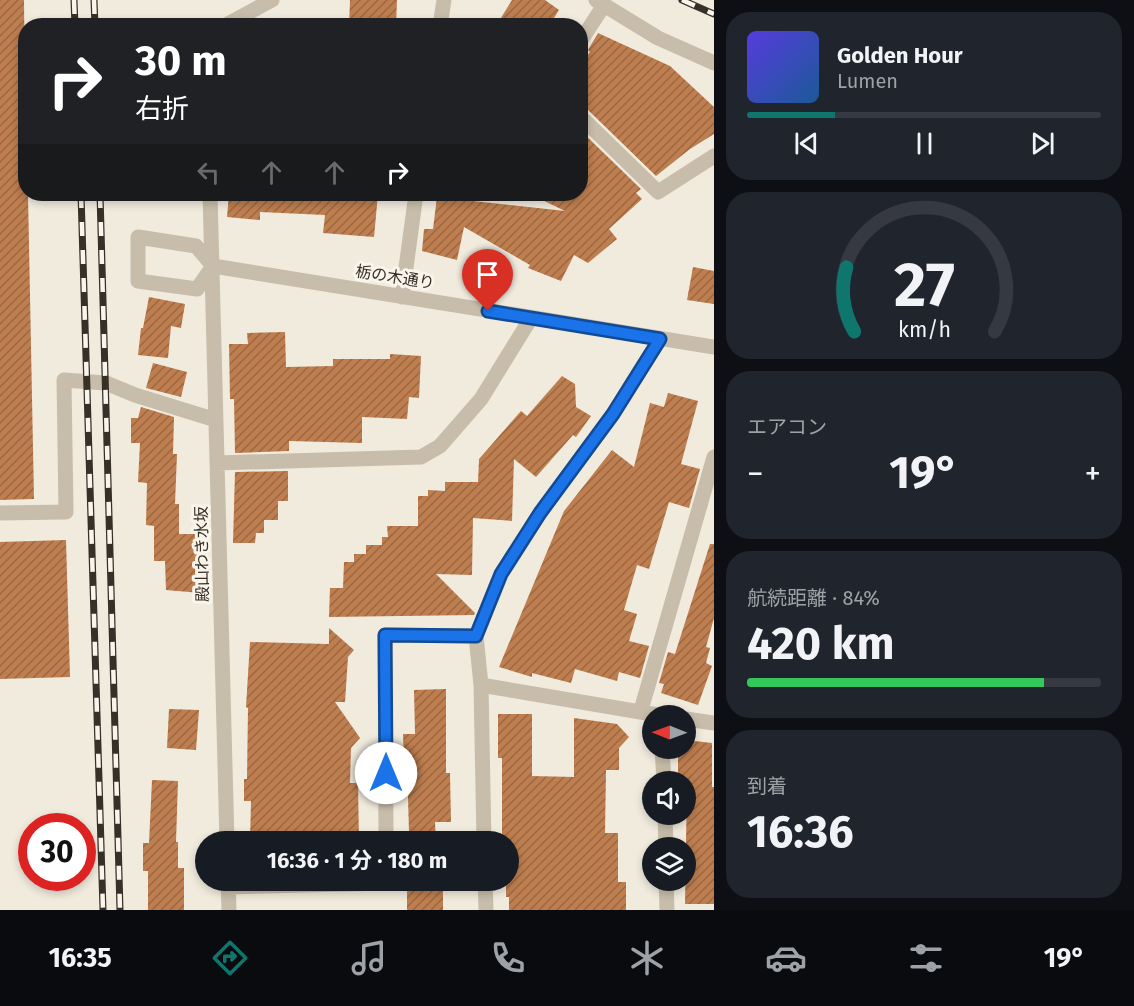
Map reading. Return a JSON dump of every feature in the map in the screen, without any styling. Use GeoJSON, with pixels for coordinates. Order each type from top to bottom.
{"type":"FeatureCollection","features":[{"type":"Feature","properties":{"kind":"street"},"geometry":{"type":"LineString","coordinates":[[239,18],[272,0]]}},
{"type":"Feature","properties":{"kind":"street"},"geometry":{"type":"LineString","coordinates":[[441,18],[444,0]]}},
{"type":"Feature","properties":{"kind":"street"},"geometry":{"type":"LineString","coordinates":[[588,26],[600,3],[658,38],[714,63]]}},
{"type":"Feature","properties":{"kind":"street"},"geometry":{"type":"LineString","coordinates":[[588,124],[658,192],[714,156]]}},
{"type":"Feature","properties":{"kind":"street","name":"殿山わき水坂"},"geometry":{"type":"LineString","coordinates":[[210,201],[227,831]]}},
{"type":"Feature","properties":{"kind":"street"},"geometry":{"type":"LineString","coordinates":[[402,297],[415,201]]}},
{"type":"Feature","properties":{"kind":"street"},"geometry":{"type":"LineString","coordinates":[[138,237],[196,246],[213,266],[197,289],[138,281],[138,237]]}},
{"type":"Feature","properties":{"kind":"street","name":"栃の木通り"},"geometry":{"type":"LineString","coordinates":[[213,266],[714,347]]}},
{"type":"Feature","properties":{"kind":"street"},"geometry":{"type":"LineString","coordinates":[[217,463],[421,457],[441,446],[481,399],[531,318]]}},
{"type":"Feature","properties":{"kind":"street"},"geometry":{"type":"LineString","coordinates":[[484,831],[481,685],[476,636],[501,574],[540,513],[613,414],[660,339]]}},
{"type":"Feature","properties":{"kind":"street"},"geometry":{"type":"LineString","coordinates":[[0,513],[66,512],[64,380],[106,383],[135,395],[216,420]]}},
{"type":"Feature","properties":{"kind":"street"},"geometry":{"type":"LineString","coordinates":[[481,685],[640,710],[714,457]]}},
{"type":"Feature","properties":{"kind":"street"},"geometry":{"type":"LineString","coordinates":[[386,831],[385,635],[476,636]]}},
{"type":"Feature","properties":{"kind":"street"},"geometry":{"type":"LineString","coordinates":[[696,720],[714,723]]}},
{"type":"Feature","properties":{"kind":"street"},"geometry":{"type":"LineString","coordinates":[[228,891],[229,910]]}},
{"type":"Feature","properties":{"kind":"street"},"geometry":{"type":"LineString","coordinates":[[485,891],[486,910]]}},
{"type":"Feature","properties":{"kind":"street"},"geometry":{"type":"LineString","coordinates":[[666,891],[667,910]]}},
{"type":"Feature","properties":{"kind":"building"},"geometry":{"type":"Polygon","coordinates":[[[0,0],[24,0],[24,18],[18,18],[18,201],[28,201],[34,499],[0,500],[0,0]]]}},
{"type":"Feature","properties":{"kind":"building"},"geometry":{"type":"Polygon","coordinates":[[[350,0],[397,0],[396,18],[349,18],[350,0]]]}},
{"type":"Feature","properties":{"kind":"building"},"geometry":{"type":"Polygon","coordinates":[[[512,0],[545,0],[559,10],[554,18],[501,18],[512,0]]]}},
{"type":"Feature","properties":{"kind":"building"},"geometry":{"type":"Polygon","coordinates":[[[598,33],[670,66],[714,107],[714,134],[690,149],[656,176],[588,110],[588,55],[590,52],[588,50],[598,33]]]}},
{"type":"Feature","properties":{"kind":"building"},"geometry":{"type":"Polygon","coordinates":[[[588,138],[641,189],[636,193],[642,199],[609,229],[617,239],[588,263],[574,255],[561,281],[528,268],[530,265],[464,227],[457,260],[422,251],[424,229],[433,229],[436,201],[474,201],[565,211],[544,201],[588,201],[588,138]]]}},
{"type":"Feature","properties":{"kind":"building"},"geometry":{"type":"Polygon","coordinates":[[[228,201],[377,201],[374,237],[323,233],[325,215],[260,212],[260,220],[227,217],[228,201]]]}},
{"type":"Feature","properties":{"kind":"building"},"geometry":{"type":"Polygon","coordinates":[[[693,267],[714,271],[714,304],[687,300],[693,267]]]}},
{"type":"Feature","properties":{"kind":"building"},"geometry":{"type":"Polygon","coordinates":[[[149,297],[185,304],[181,328],[171,326],[168,358],[138,355],[141,328],[143,328],[149,297]]]}},
{"type":"Feature","properties":{"kind":"building"},"geometry":{"type":"Polygon","coordinates":[[[285,332],[286,367],[333,366],[333,359],[390,359],[390,354],[421,356],[419,398],[409,397],[407,419],[362,417],[362,443],[289,441],[289,451],[235,453],[234,399],[230,399],[229,344],[248,344],[247,333],[285,332]]]}},
{"type":"Feature","properties":{"kind":"building"},"geometry":{"type":"Polygon","coordinates":[[[153,363],[187,372],[181,397],[146,388],[153,363]]]}},
{"type":"Feature","properties":{"kind":"building"},"geometry":{"type":"Polygon","coordinates":[[[562,376],[575,384],[576,407],[591,416],[576,437],[573,435],[536,477],[514,459],[512,521],[473,518],[472,575],[436,574],[475,613],[474,615],[329,617],[330,588],[343,588],[344,562],[354,562],[354,554],[366,554],[366,545],[382,545],[382,537],[388,537],[387,526],[418,526],[418,496],[428,496],[428,490],[445,491],[445,482],[478,482],[479,459],[521,411],[527,416],[562,376]]]}},
{"type":"Feature","properties":{"kind":"building"},"geometry":{"type":"Polygon","coordinates":[[[668,393],[698,401],[681,464],[700,469],[689,508],[669,502],[649,569],[637,565],[624,610],[637,614],[629,641],[649,646],[640,678],[619,672],[617,681],[575,669],[571,683],[532,673],[532,677],[499,667],[564,511],[612,450],[634,467],[650,403],[664,407],[668,393]]]}},
{"type":"Feature","properties":{"kind":"building"},"geometry":{"type":"Polygon","coordinates":[[[141,407],[174,417],[173,454],[177,454],[175,504],[179,504],[179,534],[200,534],[201,593],[166,590],[165,561],[154,561],[154,526],[146,525],[147,483],[138,482],[140,443],[131,443],[131,418],[138,418],[141,407]]]}},
{"type":"Feature","properties":{"kind":"building"},"geometry":{"type":"Polygon","coordinates":[[[288,471],[288,501],[278,501],[278,520],[264,520],[264,533],[256,533],[255,543],[233,543],[235,472],[288,471]]]}},
{"type":"Feature","properties":{"kind":"building"},"geometry":{"type":"Polygon","coordinates":[[[66,540],[70,677],[0,679],[0,542],[66,540]]]}},
{"type":"Feature","properties":{"kind":"building"},"geometry":{"type":"Polygon","coordinates":[[[710,544],[714,544],[714,618],[706,647],[710,648],[706,663],[712,666],[698,705],[661,693],[664,684],[659,683],[668,652],[675,654],[710,544]]]}},
{"type":"Feature","properties":{"kind":"building"},"geometry":{"type":"Polygon","coordinates":[[[329,628],[354,650],[348,657],[345,702],[335,702],[360,738],[351,748],[350,783],[358,783],[359,831],[250,831],[251,801],[244,801],[244,779],[247,779],[248,708],[246,707],[250,642],[329,644],[329,628]]]}},
{"type":"Feature","properties":{"kind":"building"},"geometry":{"type":"Polygon","coordinates":[[[446,689],[446,773],[450,773],[451,822],[435,822],[435,831],[409,831],[407,764],[404,764],[403,734],[415,734],[414,690],[446,689]]]}},
{"type":"Feature","properties":{"kind":"building"},"geometry":{"type":"Polygon","coordinates":[[[169,709],[199,710],[196,750],[167,748],[169,709]]]}},
{"type":"Feature","properties":{"kind":"building"},"geometry":{"type":"Polygon","coordinates":[[[498,714],[532,714],[532,776],[574,777],[574,718],[617,724],[629,737],[619,748],[619,770],[606,770],[605,833],[618,833],[618,882],[626,882],[626,910],[509,910],[509,897],[506,897],[506,891],[519,891],[519,831],[502,831],[502,758],[498,758],[498,714]]]}},
{"type":"Feature","properties":{"kind":"building"},"geometry":{"type":"Polygon","coordinates":[[[696,741],[712,743],[714,904],[685,904],[685,891],[696,891],[696,837],[686,837],[686,825],[696,825],[696,771],[678,771],[678,759],[696,759],[696,741]]]}},
{"type":"Feature","properties":{"kind":"building"},"geometry":{"type":"Polygon","coordinates":[[[152,780],[178,781],[176,842],[178,842],[178,868],[184,868],[184,910],[148,910],[148,871],[143,871],[143,843],[149,843],[152,780]]]}},
{"type":"Feature","properties":{"kind":"building"},"geometry":{"type":"Polygon","coordinates":[[[407,891],[443,891],[443,910],[407,910],[407,891]]]}},
{"type":"Feature","properties":{"kind":"railway"},"geometry":{"type":"LineString","coordinates":[[74,0],[75,18]]}},
{"type":"Feature","properties":{"kind":"railway"},"geometry":{"type":"LineString","coordinates":[[94,0],[95,18]]}},
{"type":"Feature","properties":{"kind":"railway"},"geometry":{"type":"LineString","coordinates":[[682,0],[714,14]]}},
{"type":"Feature","properties":{"kind":"railway"},"geometry":{"type":"LineString","coordinates":[[81,201],[103,910]]}},
{"type":"Feature","properties":{"kind":"railway"},"geometry":{"type":"LineString","coordinates":[[100,201],[120,910]]}},
{"type":"Feature","properties":{"kind":"route"},"geometry":{"type":"LineString","coordinates":[[386,773],[385,635],[476,636],[501,574],[540,513],[613,414],[660,339],[488,311]]}}]}
